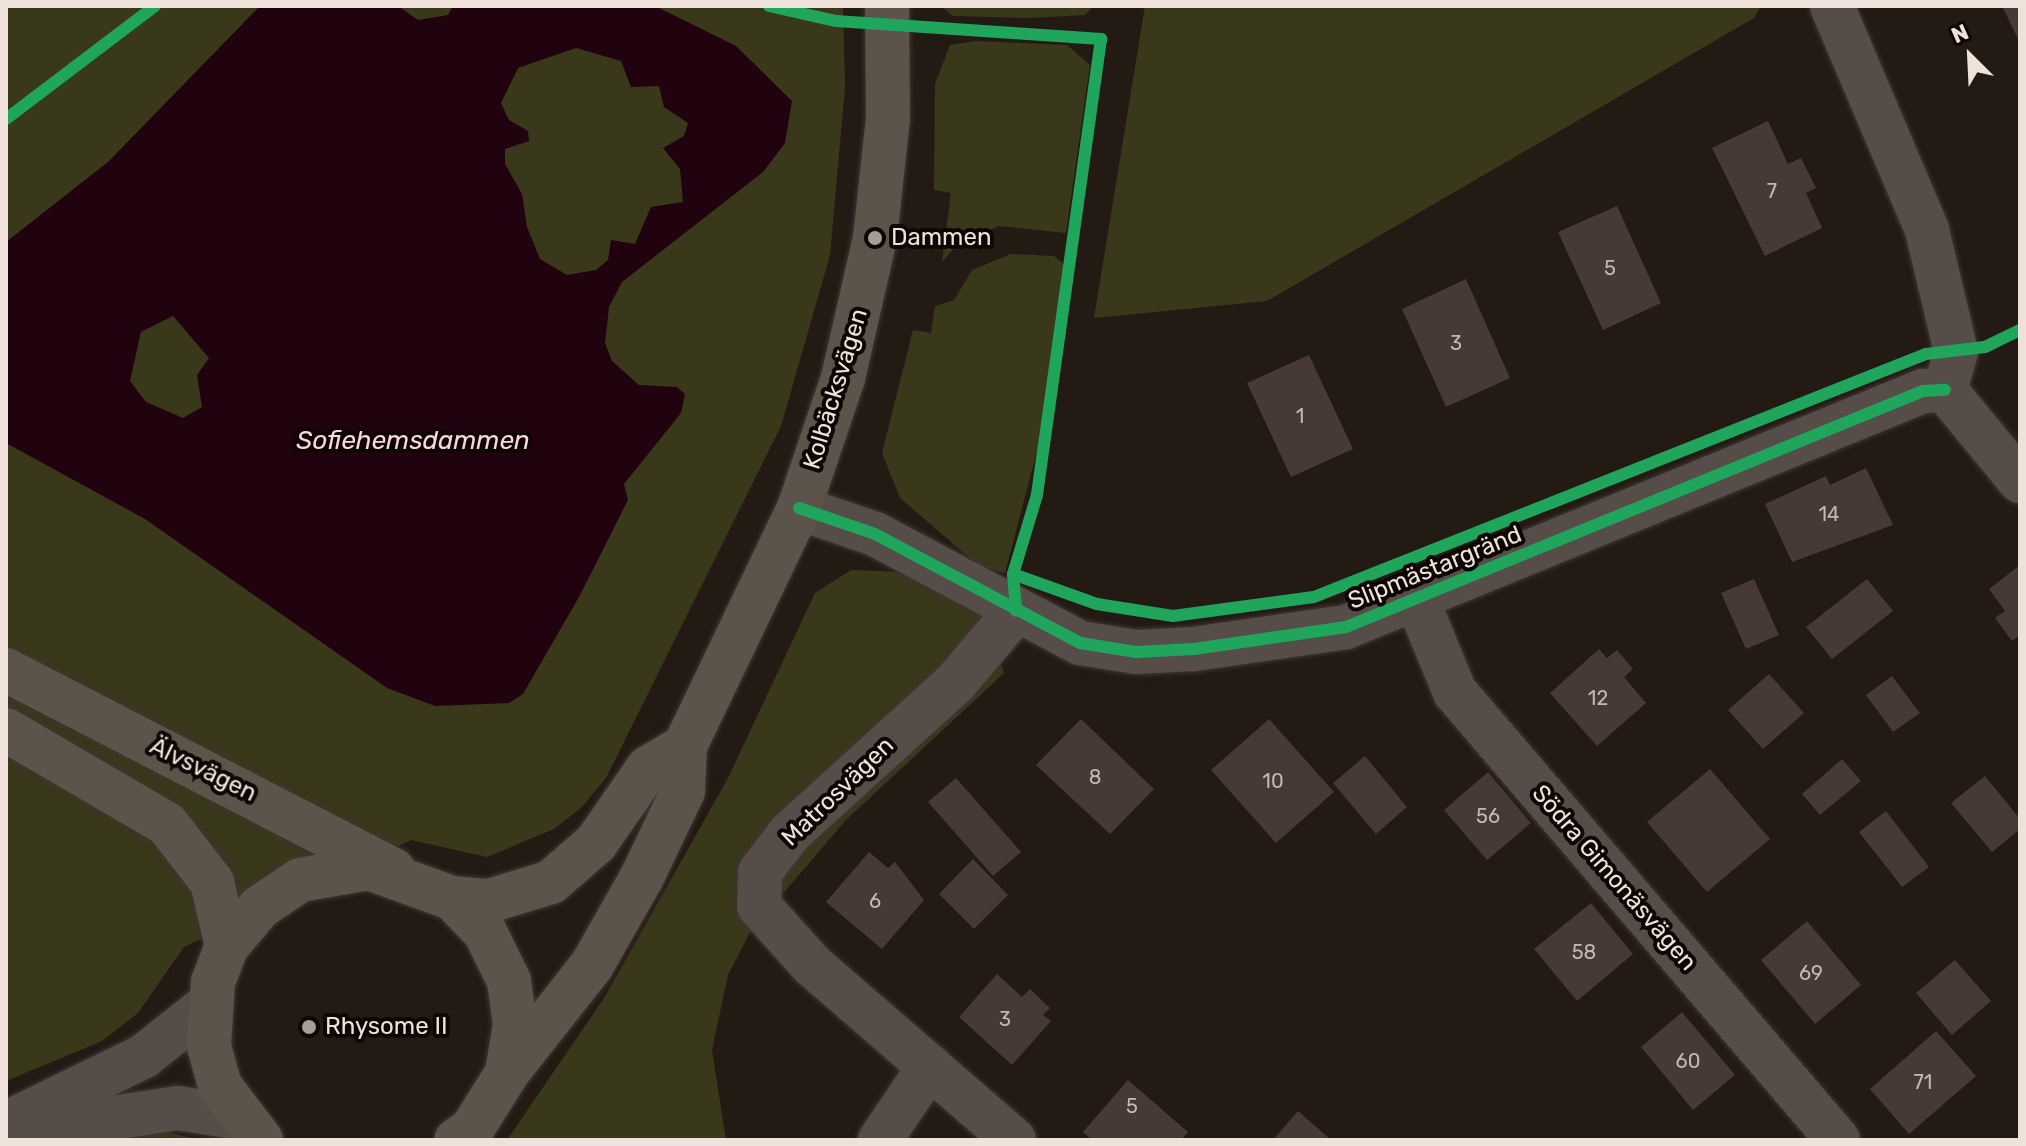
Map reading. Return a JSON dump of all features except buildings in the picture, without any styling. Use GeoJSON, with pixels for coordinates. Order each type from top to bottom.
{"type":"FeatureCollection","features":[{"type":"Feature","properties":{"kind":"main road","name":"Kolbäcksvägen"},"geometry":{"type":"LineString","coordinates":[[466,1136],[507,1073],[592,965],[642,877],[683,791],[685,746],[799,508],[843,378],[875,238],[888,118],[887,6]]}},
{"type":"Feature","properties":{"kind":"main road","name":"Älvsvägen"},"geometry":{"type":"LineString","coordinates":[[6,670],[452,898]]}},
{"type":"Feature","properties":{"kind":"main road"},"geometry":{"type":"LineString","coordinates":[[6,730],[167,824],[212,882],[227,946]]}},
{"type":"Feature","properties":{"kind":"main road"},"geometry":{"type":"LineString","coordinates":[[452,898],[489,901],[551,882],[596,843],[648,768],[685,746]]}},
{"type":"Feature","properties":{"kind":"main road"},"geometry":{"type":"LineString","coordinates":[[251,1129],[209,1046],[208,1005],[227,946],[260,907],[300,880],[341,870],[398,873]]}},
{"type":"Feature","properties":{"kind":"main road"},"geometry":{"type":"LineString","coordinates":[[452,898],[485,932],[509,981],[515,1024],[507,1073]]}},
{"type":"Feature","properties":{"kind":"street"},"geometry":{"type":"LineString","coordinates":[[1832,6],[1927,230],[1956,352],[1945,390],[2020,481]]}},
{"type":"Feature","properties":{"kind":"street","name":"Slipmästargränd"},"geometry":{"type":"LineString","coordinates":[[799,508],[875,534],[1080,643],[1136,652],[1332,629],[1417,600],[1923,391],[1945,390]]}},
{"type":"Feature","properties":{"kind":"street","name":"Södra Gimonäsvägen"},"geometry":{"type":"LineString","coordinates":[[1417,600],[1455,692],[1838,1140]]}},
{"type":"Feature","properties":{"kind":"street","name":"Matrosvägen"},"geometry":{"type":"LineString","coordinates":[[1014,1140],[812,965],[759,906],[760,872],[829,793],[956,682],[1016,611]]}},
{"type":"Feature","properties":{"kind":"street"},"geometry":{"type":"LineString","coordinates":[[6,1123],[144,1056],[208,1005]]}},
{"type":"Feature","properties":{"kind":"street"},"geometry":{"type":"LineString","coordinates":[[880,1140],[930,1066]]}},
{"type":"Feature","properties":{"kind":"street"},"geometry":{"type":"LineString","coordinates":[[6,1123],[62,1126],[178,1108],[251,1129]]}},
{"type":"Feature","properties":{"kind":"shaded area"},"geometry":{"type":"Polygon","coordinates":[[[6,6],[843,6],[845,87],[830,255],[781,426],[606,778],[582,807],[554,829],[487,857],[411,840],[184,947],[138,1013],[102,1041],[6,1081],[6,6]]]}},
{"type":"Feature","properties":{"kind":"shaded area"},"geometry":{"type":"Polygon","coordinates":[[[941,6],[1094,6],[1085,15],[1029,18],[953,16],[941,6]]]}},
{"type":"Feature","properties":{"kind":"shaded area"},"geometry":{"type":"Polygon","coordinates":[[[1145,6],[1761,6],[1754,18],[1267,301],[1094,318],[1145,6]]]}},
{"type":"Feature","properties":{"kind":"shaded area"},"geometry":{"type":"Polygon","coordinates":[[[975,41],[1067,45],[1090,65],[1066,233],[999,226],[959,243],[942,262],[951,193],[934,190],[935,84],[950,45],[975,41]]]}},
{"type":"Feature","properties":{"kind":"shaded area"},"geometry":{"type":"Polygon","coordinates":[[[1011,254],[1054,256],[1067,267],[1037,451],[1005,573],[980,567],[900,498],[882,453],[913,330],[931,333],[935,306],[954,300],[972,270],[1011,254]]]}},
{"type":"Feature","properties":{"kind":"shaded area"},"geometry":{"type":"Polygon","coordinates":[[[851,570],[903,572],[982,609],[1004,673],[846,820],[750,932],[728,975],[712,1050],[726,1140],[507,1140],[604,998],[728,778],[815,593],[851,570]]]}},
{"type":"Feature","properties":{"kind":"shaded area"},"geometry":{"type":"Polygon","coordinates":[[[145,1128],[203,1140],[30,1140],[145,1128]]]}},
{"type":"Feature","properties":{"kind":"water","name":"Sofiehemsdammen"},"geometry":{"type":"Polygon","coordinates":[[[260,6],[398,6],[418,20],[448,15],[453,6],[655,6],[736,46],[792,101],[785,143],[763,172],[622,282],[609,307],[605,343],[612,361],[639,385],[677,387],[685,394],[681,413],[624,484],[628,500],[579,597],[523,694],[509,703],[435,706],[387,688],[145,519],[6,443],[6,242],[108,162],[260,6]],[[576,48],[518,68],[501,103],[509,120],[528,131],[529,141],[505,149],[505,164],[522,194],[527,227],[540,259],[567,275],[596,270],[608,260],[611,240],[635,244],[651,207],[683,202],[680,169],[663,148],[684,136],[688,123],[664,107],[659,86],[631,87],[621,61],[576,48]],[[173,316],[141,332],[130,381],[146,402],[183,418],[202,407],[197,375],[209,358],[173,316]]]}},
{"type":"Feature","properties":{"kind":"cycle path"},"geometry":{"type":"LineString","coordinates":[[6,119],[155,6]]}},
{"type":"Feature","properties":{"kind":"cycle path"},"geometry":{"type":"LineString","coordinates":[[769,6],[836,21],[1101,39],[1037,495],[1013,574],[1016,611]]}},
{"type":"Feature","properties":{"kind":"cycle path"},"geometry":{"type":"LineString","coordinates":[[1013,574],[1097,604],[1173,616],[1314,597],[1926,354],[1985,347],[2020,330]]}},
{"type":"Feature","properties":{"kind":"cycle path"},"geometry":{"type":"LineString","coordinates":[[799,508],[875,534],[1080,643],[1136,652],[1194,649],[1346,627],[1923,391],[1945,390]]}},
{"type":"Feature","properties":{"kind":"place","name":"Dammen"},"geometry":{"type":"Point","coordinates":[875,238]}},
{"type":"Feature","properties":{"kind":"place","name":"Rhysome II"},"geometry":{"type":"Point","coordinates":[309,1027]}}]}
